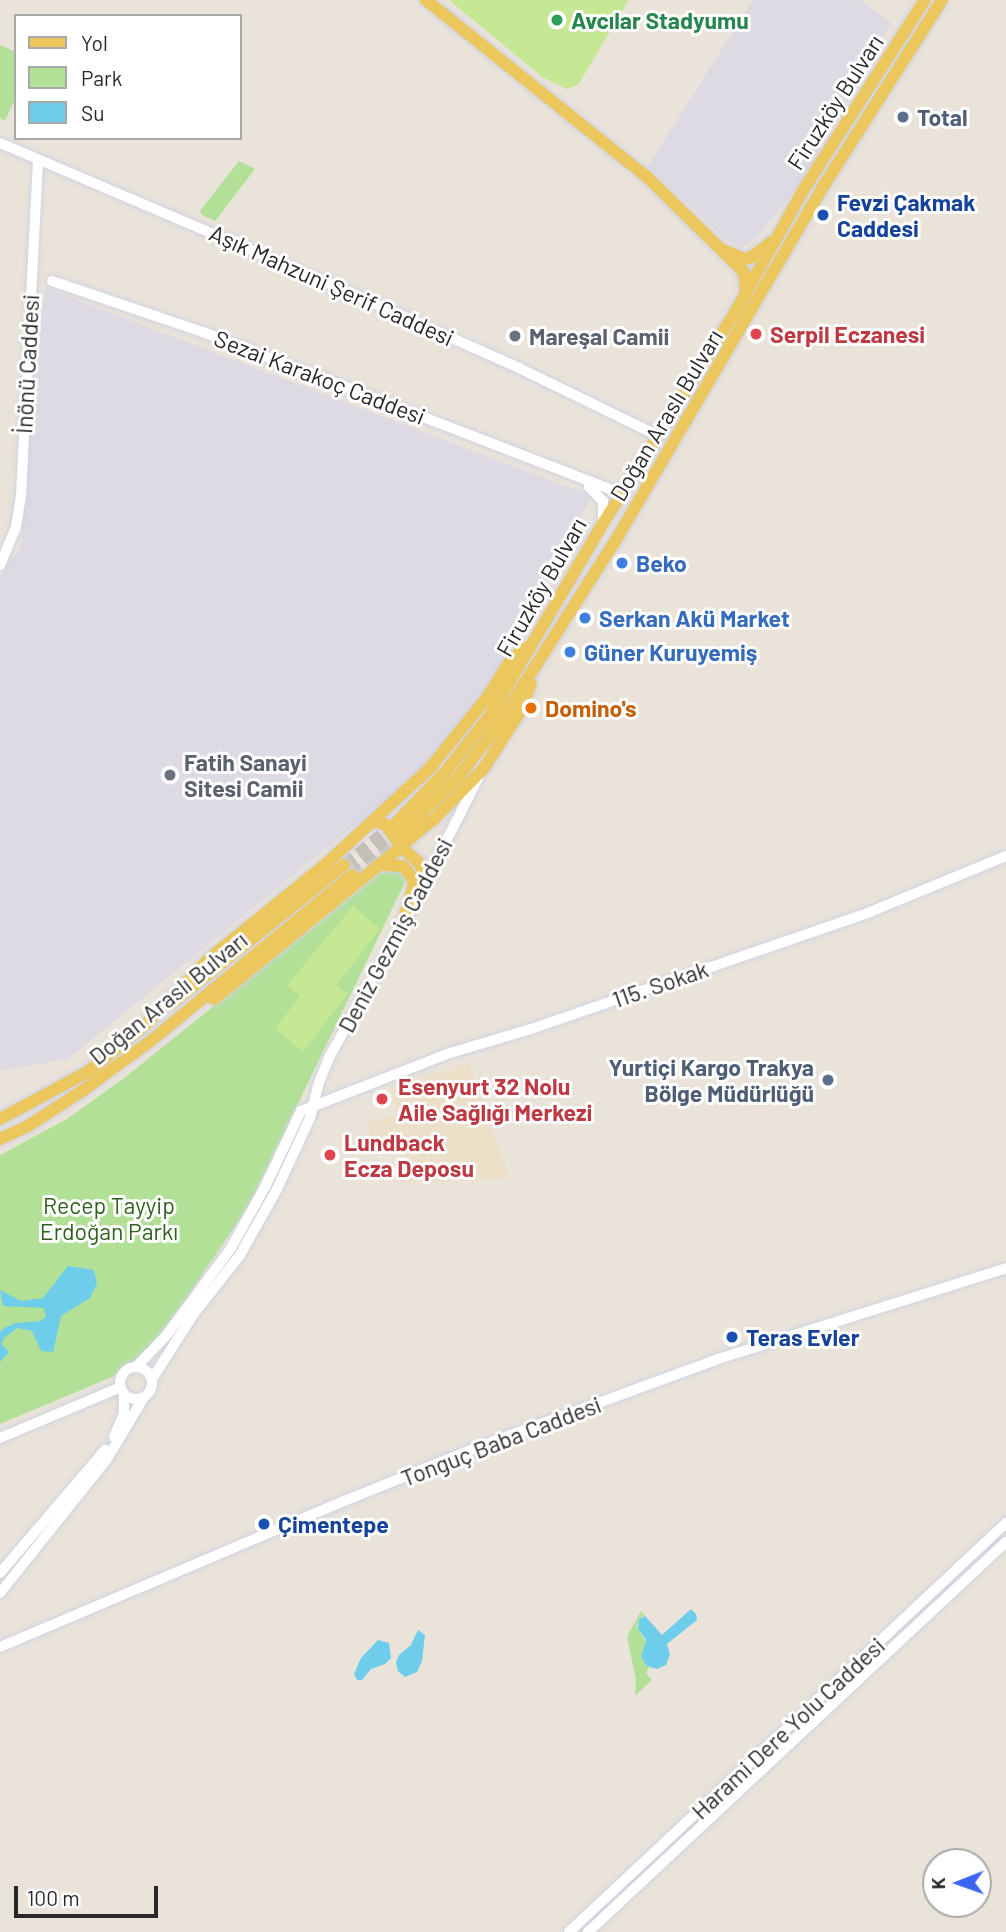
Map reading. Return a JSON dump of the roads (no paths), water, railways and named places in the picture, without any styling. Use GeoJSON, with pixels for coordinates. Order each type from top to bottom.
{"type":"FeatureCollection","features":[{"type":"Feature","properties":{"kind":"main road"},"geometry":{"type":"LineString","coordinates":[[426,0],[646,176],[744,272],[746,295]]}},
{"type":"Feature","properties":{"kind":"main road","name":"Firuzköy Bulvarı"},"geometry":{"type":"LineString","coordinates":[[400,837],[489,717],[603,523],[746,295],[852,110],[925,0]]}},
{"type":"Feature","properties":{"kind":"main road","name":"Doğan Araslı Bulvarı"},"geometry":{"type":"LineString","coordinates":[[400,837],[478,754],[547,648],[717,372],[861,125],[942,0]]}},
{"type":"Feature","properties":{"kind":"main road"},"geometry":{"type":"LineString","coordinates":[[714,244],[744,259],[752,257],[776,239]]}},
{"type":"Feature","properties":{"kind":"main road"},"geometry":{"type":"LineString","coordinates":[[145,1026],[209,958],[373,821],[430,768],[488,696],[510,661],[533,640]]}},
{"type":"Feature","properties":{"kind":"main road"},"geometry":{"type":"LineString","coordinates":[[152,1040],[229,989],[383,865],[400,837],[435,818],[484,768],[520,712],[547,648]]}},
{"type":"Feature","properties":{"kind":"main road"},"geometry":{"type":"LineString","coordinates":[[373,821],[386,825],[400,837],[422,867],[424,885]]}},
{"type":"Feature","properties":{"kind":"main road"},"geometry":{"type":"LineString","coordinates":[[345,844],[344,856],[348,865],[360,873],[370,873]]}},
{"type":"Feature","properties":{"kind":"main road"},"geometry":{"type":"LineString","coordinates":[[383,865],[403,866],[412,877],[414,885],[402,924]]}},
{"type":"Feature","properties":{"kind":"main road","name":"Doğan Araslı Bulvarı"},"geometry":{"type":"LineString","coordinates":[[0,1119],[89,1071],[348,870],[152,1040],[85,1089],[28,1126],[0,1139]]}},
{"type":"Feature","properties":{"kind":"street","name":"Aşık Mahzuni Şerif Caddesi"},"geometry":{"type":"LineString","coordinates":[[0,143],[332,284],[519,368],[659,436]]}},
{"type":"Feature","properties":{"kind":"street","name":"İnönü Caddesi"},"geometry":{"type":"LineString","coordinates":[[0,565],[16,527],[21,496],[38,159]]}},
{"type":"Feature","properties":{"kind":"street","name":"Sezai Karakoç Caddesi"},"geometry":{"type":"LineString","coordinates":[[52,281],[216,337],[585,482],[622,494]]}},
{"type":"Feature","properties":{"kind":"street"},"geometry":{"type":"LineString","coordinates":[[585,482],[603,501],[603,523]]}},
{"type":"Feature","properties":{"kind":"street","name":"Deniz Gezmiş Caddesi"},"geometry":{"type":"LineString","coordinates":[[152,1379],[193,1315],[240,1255],[277,1189],[310,1118],[330,1056],[424,885],[484,768]]}},
{"type":"Feature","properties":{"kind":"street","name":"115. Sokak"},"geometry":{"type":"LineString","coordinates":[[312,1105],[450,1053],[520,1033],[851,919],[1006,856]]}},
{"type":"Feature","properties":{"kind":"street","name":"Deniz Gezmiş Caddesi"},"geometry":{"type":"LineString","coordinates":[[137,1366],[166,1336],[230,1248],[265,1187],[301,1111],[312,1105]]}},
{"type":"Feature","properties":{"kind":"street","name":"Tonguç Baba Caddesi"},"geometry":{"type":"LineString","coordinates":[[3,1645],[478,1447],[718,1359],[1006,1268]]}},
{"type":"Feature","properties":{"kind":"street"},"geometry":{"type":"LineString","coordinates":[[0,1573],[101,1456],[120,1425],[123,1373],[137,1366],[146,1370],[152,1379],[151,1389],[107,1460],[0,1593]]}},
{"type":"Feature","properties":{"kind":"street"},"geometry":{"type":"LineString","coordinates":[[122,1390],[133,1399],[144,1397]]}},
{"type":"Feature","properties":{"kind":"street"},"geometry":{"type":"LineString","coordinates":[[0,1438],[122,1390]]}},
{"type":"Feature","properties":{"kind":"street","name":"Harami Dere Yolu Caddesi"},"geometry":{"type":"LineString","coordinates":[[569,1932],[1006,1523]]}},
{"type":"Feature","properties":{"kind":"street","name":"Harami Dere Yolu Caddesi"},"geometry":{"type":"LineString","coordinates":[[588,1932],[1006,1542]]}},
{"type":"Feature","properties":{"kind":"street"},"geometry":{"type":"LineString","coordinates":[[939,1587],[948,1598]]}},
{"type":"Feature","properties":{"kind":"street"},"geometry":{"type":"LineString","coordinates":[[855,1665],[863,1675]]}},
{"type":"Feature","properties":{"kind":"street"},"geometry":{"type":"LineString","coordinates":[[707,1803],[716,1813]]}},
{"type":"Feature","properties":{"kind":"water"},"geometry":{"type":"Polygon","coordinates":[[[68,1266],[94,1270],[97,1283],[90,1298],[61,1316],[53,1352],[41,1351],[32,1331],[17,1328],[4,1338],[1,1344],[9,1352],[0,1362],[0,1332],[4,1328],[16,1323],[41,1321],[46,1316],[44,1308],[3,1306],[0,1290],[21,1301],[43,1298],[68,1266]]]}},
{"type":"Feature","properties":{"kind":"water"},"geometry":{"type":"Polygon","coordinates":[[[691,1609],[697,1620],[667,1644],[670,1654],[666,1665],[657,1669],[647,1666],[641,1657],[646,1640],[638,1629],[639,1619],[645,1616],[662,1635],[691,1609]]]}},
{"type":"Feature","properties":{"kind":"water"},"geometry":{"type":"Polygon","coordinates":[[[418,1630],[425,1635],[422,1661],[417,1672],[405,1677],[398,1671],[396,1662],[399,1655],[411,1645],[418,1630]]]}},
{"type":"Feature","properties":{"kind":"water"},"geometry":{"type":"Polygon","coordinates":[[[378,1640],[389,1643],[391,1658],[385,1664],[371,1669],[362,1680],[357,1680],[354,1674],[361,1658],[378,1640]]]}},
{"type":"Feature","properties":{"kind":"tunnel"},"geometry":{"type":"LineString","coordinates":[[344,865],[395,824]]}},
{"type":"Feature","properties":{"kind":"tunnel"},"geometry":{"type":"LineString","coordinates":[[352,875],[401,833]]}},
{"type":"Feature","properties":{"kind":"place","name":"Avcılar Stadyumu"},"geometry":{"type":"Point","coordinates":[557,20]}},
{"type":"Feature","properties":{"kind":"place","name":"Total"},"geometry":{"type":"Point","coordinates":[903,117]}},
{"type":"Feature","properties":{"kind":"place","name":"Fevzi Çakmak Caddesi"},"geometry":{"type":"Point","coordinates":[823,215]}},
{"type":"Feature","properties":{"kind":"place","name":"Serpil Eczanesi"},"geometry":{"type":"Point","coordinates":[756,334]}},
{"type":"Feature","properties":{"kind":"place","name":"Mareşal Camii"},"geometry":{"type":"Point","coordinates":[515,336]}},
{"type":"Feature","properties":{"kind":"place","name":"Beko"},"geometry":{"type":"Point","coordinates":[622,563]}},
{"type":"Feature","properties":{"kind":"place","name":"Serkan Akü Market"},"geometry":{"type":"Point","coordinates":[585,618]}},
{"type":"Feature","properties":{"kind":"place","name":"Güner Kuruyemiş"},"geometry":{"type":"Point","coordinates":[570,652]}},
{"type":"Feature","properties":{"kind":"place","name":"Domino's"},"geometry":{"type":"Point","coordinates":[531,708]}},
{"type":"Feature","properties":{"kind":"place","name":"Fatih Sanayi Sitesi Camii"},"geometry":{"type":"Point","coordinates":[170,775]}},
{"type":"Feature","properties":{"kind":"place","name":"Yurtiçi Kargo Trakya Bölge Müdürlüğü"},"geometry":{"type":"Point","coordinates":[828,1080]}},
{"type":"Feature","properties":{"kind":"place","name":"Esenyurt 32 Nolu Aile Sağlığı Merkezi"},"geometry":{"type":"Point","coordinates":[382,1099]}},
{"type":"Feature","properties":{"kind":"place","name":"Lundback Ecza Deposu"},"geometry":{"type":"Point","coordinates":[330,1155]}},
{"type":"Feature","properties":{"kind":"place","name":"Teras Evler"},"geometry":{"type":"Point","coordinates":[732,1337]}},
{"type":"Feature","properties":{"kind":"place","name":"Çimentepe"},"geometry":{"type":"Point","coordinates":[264,1524]}},
{"type":"Feature","properties":{"kind":"park label","name":"Recep Tayyip Erdoğan Parkı"},"geometry":{"type":"Point","coordinates":[109,1218]}}]}
